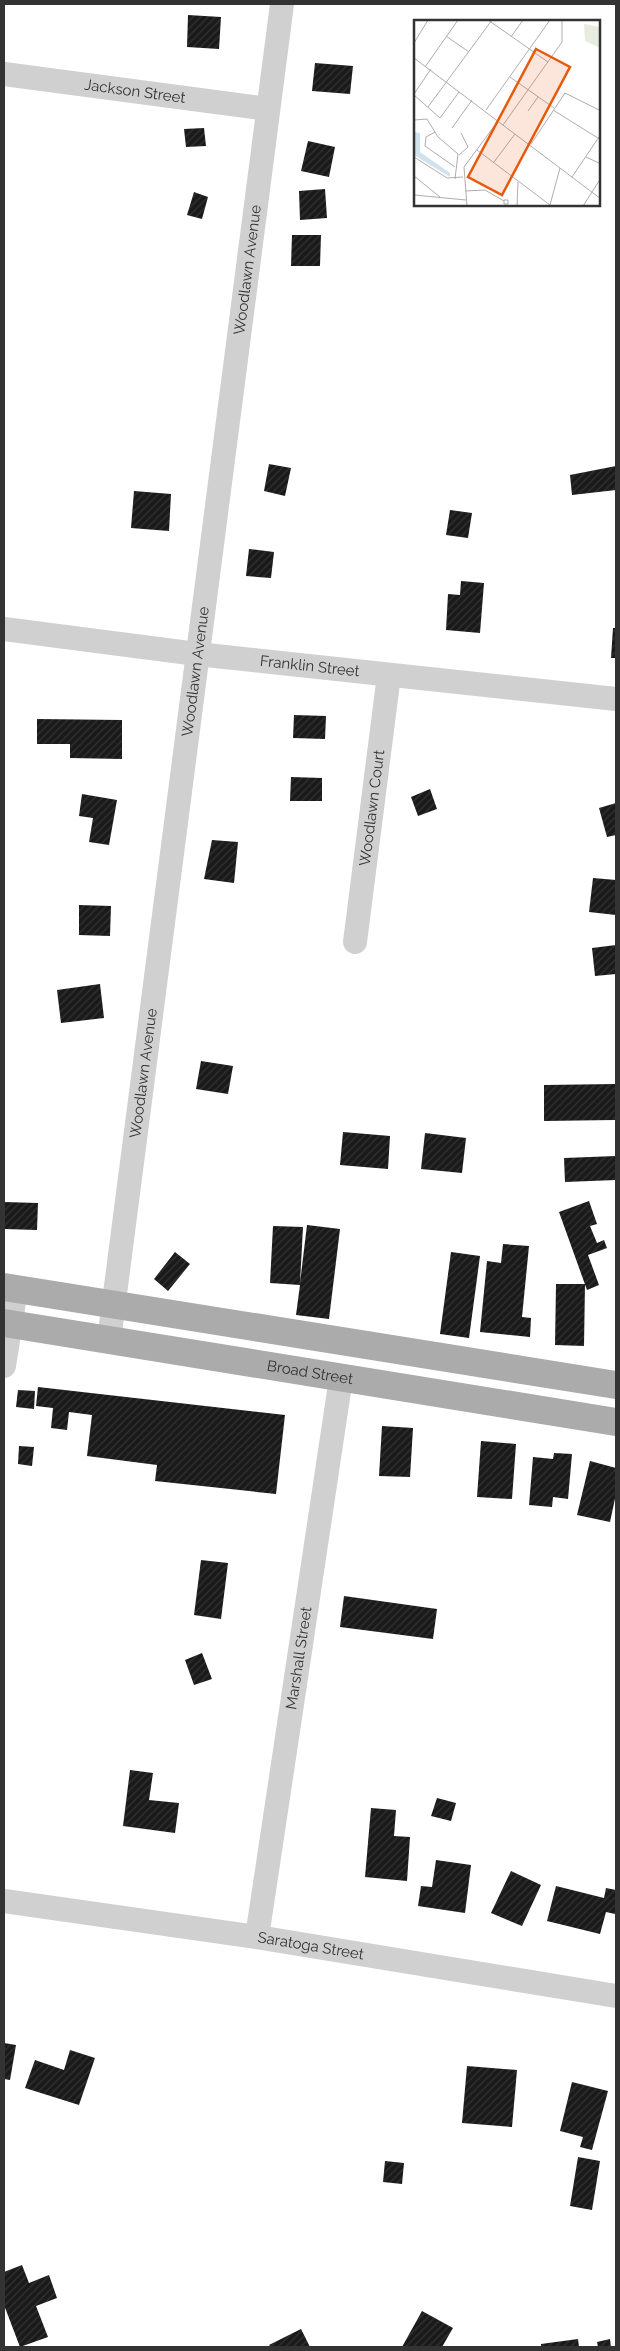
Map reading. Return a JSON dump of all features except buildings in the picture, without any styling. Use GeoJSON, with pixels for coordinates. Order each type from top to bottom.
{"type":"FeatureCollection","features":[{"type":"Feature","properties":{"kind":"main road"},"geometry":{"type":"LineString","coordinates":[[10,1288],[616,1385]]}},
{"type":"Feature","properties":{"kind":"main road","name":"Broad Street"},"geometry":{"type":"LineString","coordinates":[[7,1324],[616,1422]]}},
{"type":"Feature","properties":{"kind":"street","name":"Woodlawn Avenue"},"geometry":{"type":"LineString","coordinates":[[109,1340],[282,4]]}},
{"type":"Feature","properties":{"kind":"street","name":"Jackson Street"},"geometry":{"type":"LineString","coordinates":[[4,74],[268,109]]}},
{"type":"Feature","properties":{"kind":"street","name":"Franklin Street"},"geometry":{"type":"LineString","coordinates":[[4,629],[197,654],[616,699]]}},
{"type":"Feature","properties":{"kind":"street","name":"Woodlawn Court"},"geometry":{"type":"LineString","coordinates":[[355,942],[389,675]]}},
{"type":"Feature","properties":{"kind":"street"},"geometry":{"type":"LineString","coordinates":[[4,1366],[10,1288]]}},
{"type":"Feature","properties":{"kind":"street","name":"Marshall Street"},"geometry":{"type":"LineString","coordinates":[[257,1937],[341,1378]]}},
{"type":"Feature","properties":{"kind":"street","name":"Saratoga Street"},"geometry":{"type":"LineString","coordinates":[[4,1901],[257,1937],[616,1996]]}}]}
